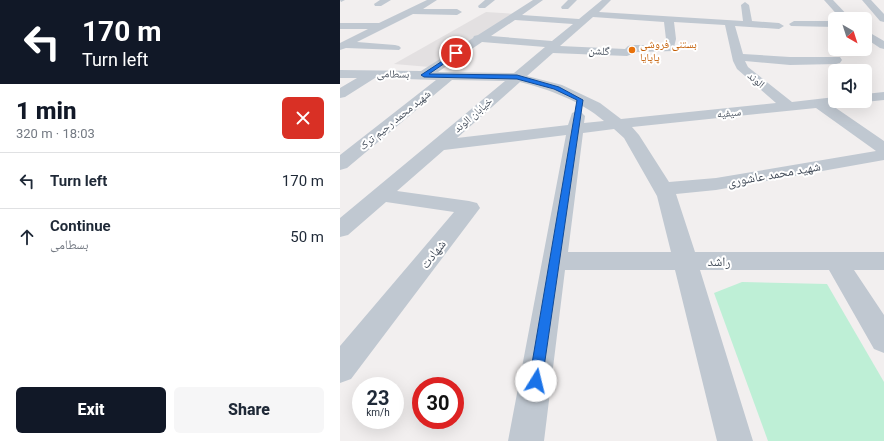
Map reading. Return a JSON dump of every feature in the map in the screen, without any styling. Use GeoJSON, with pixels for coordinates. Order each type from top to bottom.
{"type":"FeatureCollection","features":[{"type":"Feature","properties":{"kind":"street"},"geometry":{"type":"LineString","coordinates":[[378,4],[388,0]]}},
{"type":"Feature","properties":{"kind":"street"},"geometry":{"type":"LineString","coordinates":[[342,46],[433,0]]}},
{"type":"Feature","properties":{"kind":"street"},"geometry":{"type":"LineString","coordinates":[[482,6],[491,0]]}},
{"type":"Feature","properties":{"kind":"street"},"geometry":{"type":"LineString","coordinates":[[424,75],[478,38],[539,0]]}},
{"type":"Feature","properties":{"kind":"street"},"geometry":{"type":"LineString","coordinates":[[564,7],[573,0]]}},
{"type":"Feature","properties":{"kind":"street","name":"خیابان الوند"},"geometry":{"type":"LineString","coordinates":[[340,230],[606,0]]}},
{"type":"Feature","properties":{"kind":"street"},"geometry":{"type":"LineString","coordinates":[[828,0],[839,12]]}},
{"type":"Feature","properties":{"kind":"street"},"geometry":{"type":"LineString","coordinates":[[866,0],[883,19]]}},
{"type":"Feature","properties":{"kind":"street"},"geometry":{"type":"LineString","coordinates":[[745,5],[748,24]]}},
{"type":"Feature","properties":{"kind":"street"},"geometry":{"type":"LineString","coordinates":[[410,11],[457,12]]}},
{"type":"Feature","properties":{"kind":"street"},"geometry":{"type":"LineString","coordinates":[[512,17],[669,19],[779,26]]}},
{"type":"Feature","properties":{"kind":"street","name":"گلشن"},"geometry":{"type":"LineString","coordinates":[[478,38],[627,53],[632,50],[632,48],[669,49],[671,39],[669,19]]}},
{"type":"Feature","properties":{"kind":"street","name":"الوند"},"geometry":{"type":"LineString","coordinates":[[730,22],[738,57],[744,69],[788,106]]}},
{"type":"Feature","properties":{"kind":"street"},"geometry":{"type":"LineString","coordinates":[[794,24],[828,24]]}},
{"type":"Feature","properties":{"kind":"street"},"geometry":{"type":"LineString","coordinates":[[340,26],[379,26]]}},
{"type":"Feature","properties":{"kind":"street"},"geometry":{"type":"LineString","coordinates":[[872,38],[884,46]]}},
{"type":"Feature","properties":{"kind":"street"},"geometry":{"type":"LineString","coordinates":[[342,46],[395,48]]}},
{"type":"Feature","properties":{"kind":"street"},"geometry":{"type":"LineString","coordinates":[[738,57],[790,61],[836,60]]}},
{"type":"Feature","properties":{"kind":"street","name":"بسطامی"},"geometry":{"type":"LineString","coordinates":[[340,74],[517,77],[556,88],[595,106],[632,135],[667,196],[735,441]]}},
{"type":"Feature","properties":{"kind":"street"},"geometry":{"type":"LineString","coordinates":[[340,94],[373,74]]}},
{"type":"Feature","properties":{"kind":"street","name":"شهید محمد رحیم ترک"},"geometry":{"type":"LineString","coordinates":[[340,164],[450,75]]}},
{"type":"Feature","properties":{"kind":"street"},"geometry":{"type":"LineString","coordinates":[[872,97],[884,96]]}},
{"type":"Feature","properties":{"kind":"street"},"geometry":{"type":"LineString","coordinates":[[526,441],[580,100]]}},
{"type":"Feature","properties":{"kind":"street","name":"سیفیه"},"geometry":{"type":"LineString","coordinates":[[439,145],[617,124],[828,102]]}},
{"type":"Feature","properties":{"kind":"street"},"geometry":{"type":"LineString","coordinates":[[819,103],[883,156]]}},
{"type":"Feature","properties":{"kind":"street","name":"شهید محمد عاشوری"},"geometry":{"type":"LineString","coordinates":[[663,189],[716,184],[883,156]]}},
{"type":"Feature","properties":{"kind":"street","name":"شهادت"},"geometry":{"type":"LineString","coordinates":[[340,369],[469,208],[381,195]]}},
{"type":"Feature","properties":{"kind":"street","name":"راشد"},"geometry":{"type":"LineString","coordinates":[[554,261],[884,261]]}},
{"type":"Feature","properties":{"kind":"street"},"geometry":{"type":"LineString","coordinates":[[836,261],[884,340]]}},
{"type":"Feature","properties":{"kind":"shaded area"},"geometry":{"type":"Polygon","coordinates":[[[486,12],[517,14],[430,67],[394,64],[486,12]]]}},
{"type":"Feature","properties":{"kind":"green space"},"geometry":{"type":"Polygon","coordinates":[[[742,282],[827,284],[884,382],[884,441],[768,441],[714,293],[742,282]]]}},
{"type":"Feature","properties":{"kind":"place","name":"بستنی فروشی پاپایا"},"geometry":{"type":"Point","coordinates":[632,50]}},
{"type":"Feature","properties":{"kind":"route"},"geometry":{"type":"LineString","coordinates":[[456,53],[424,75],[517,77],[556,88],[580,100],[536,381]]}}]}
